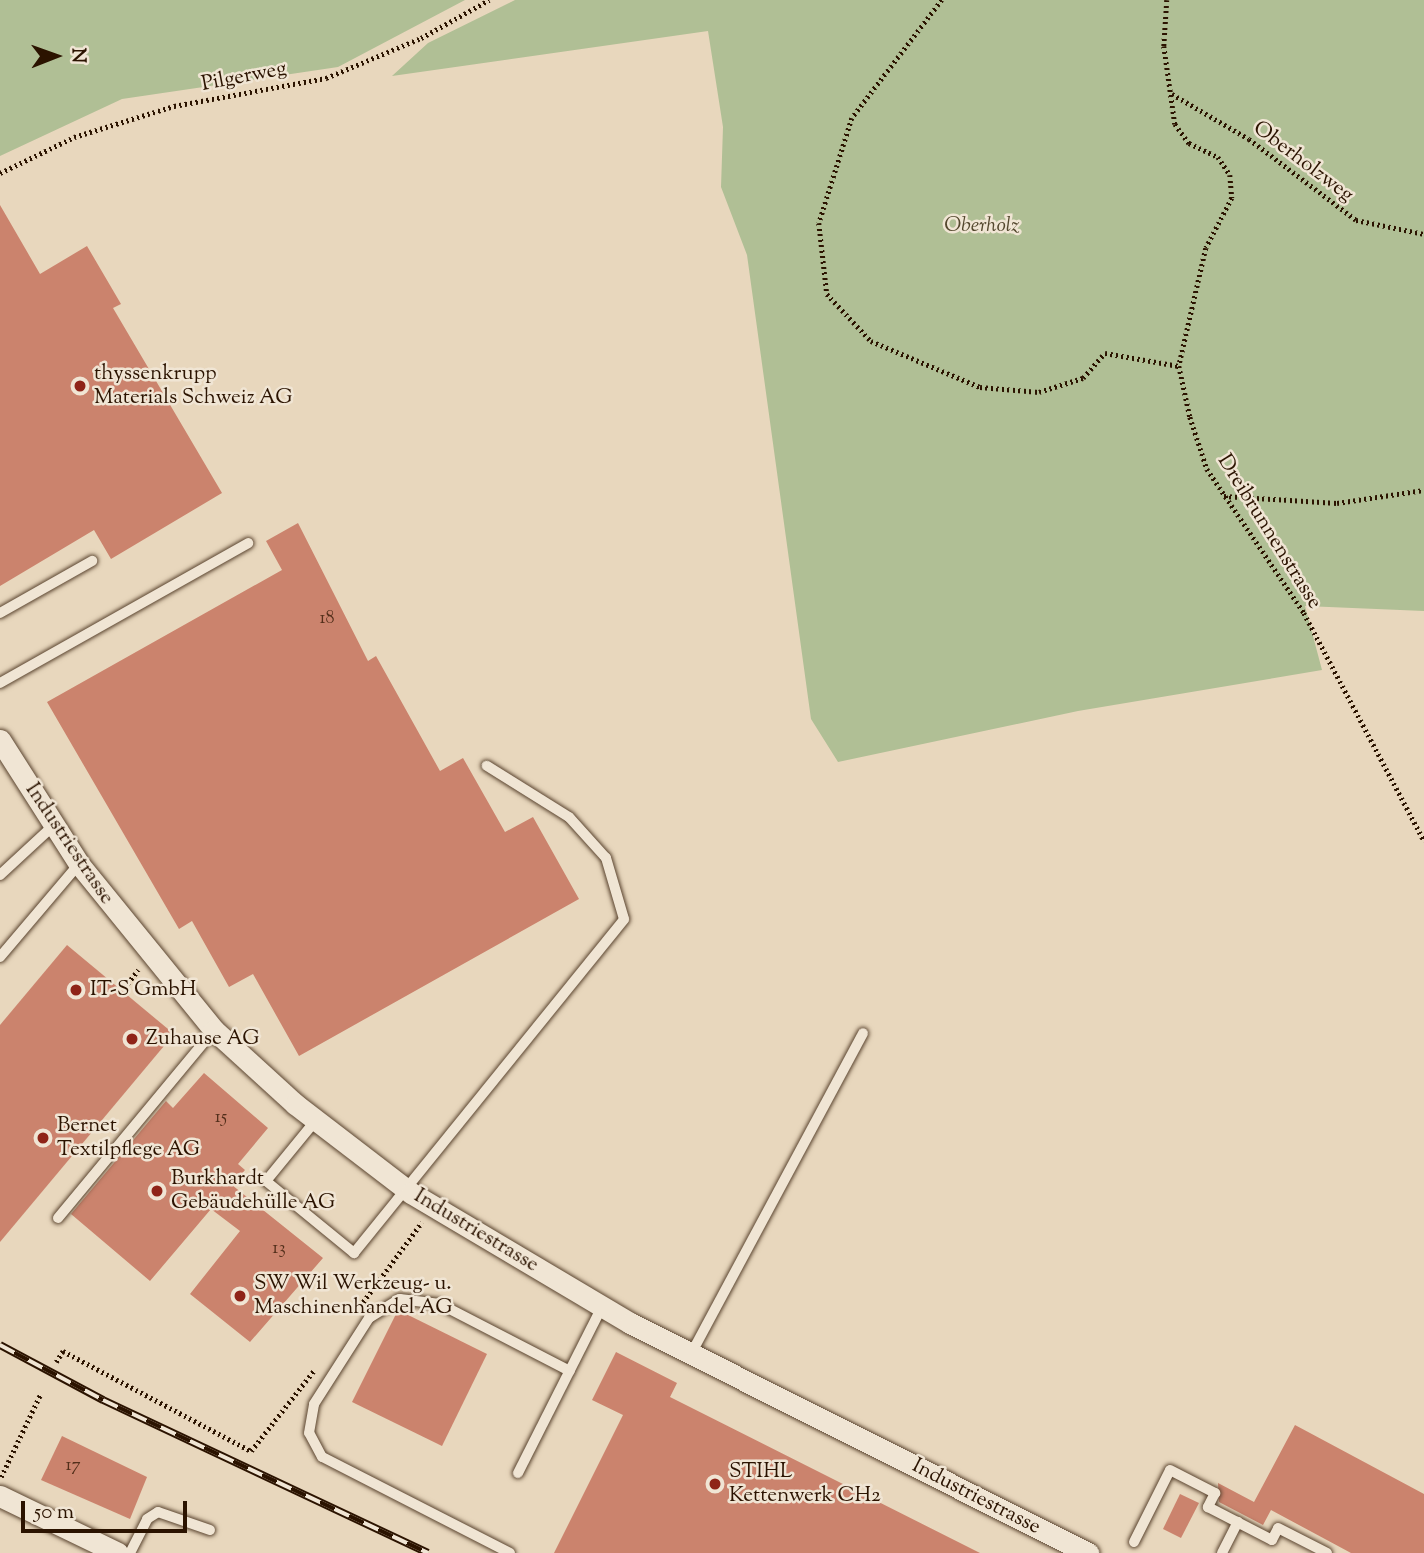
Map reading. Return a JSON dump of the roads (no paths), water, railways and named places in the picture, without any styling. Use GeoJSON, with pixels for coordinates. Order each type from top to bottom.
{"type":"FeatureCollection","features":[{"type":"Feature","properties":{"kind":"street","name":"Industriestrasse"},"geometry":{"type":"LineString","coordinates":[[0,740],[79,864],[214,1030],[316,1120],[402,1186],[433,1208],[602,1307],[1087,1553]]}},
{"type":"Feature","properties":{"kind":"street"},"geometry":{"type":"LineString","coordinates":[[0,1496],[118,1553]]}},
{"type":"Feature","properties":{"kind":"lane"},"geometry":{"type":"LineString","coordinates":[[0,684],[248,542]]}},
{"type":"Feature","properties":{"kind":"lane"},"geometry":{"type":"LineString","coordinates":[[0,613],[92,561]]}},
{"type":"Feature","properties":{"kind":"lane"},"geometry":{"type":"LineString","coordinates":[[316,1120],[266,1181],[354,1252],[402,1186],[624,919],[606,858],[569,817],[487,766]]}},
{"type":"Feature","properties":{"kind":"lane"},"geometry":{"type":"LineString","coordinates":[[0,875],[54,825]]}},
{"type":"Feature","properties":{"kind":"lane"},"geometry":{"type":"LineString","coordinates":[[0,957],[79,864]]}},
{"type":"Feature","properties":{"kind":"lane"},"geometry":{"type":"LineString","coordinates":[[58,1218],[214,1030]]}},
{"type":"Feature","properties":{"kind":"lane"},"geometry":{"type":"LineString","coordinates":[[691,1354],[863,1033]]}},
{"type":"Feature","properties":{"kind":"lane"},"geometry":{"type":"LineString","coordinates":[[510,1553],[330,1463],[311,1441],[317,1396],[369,1318],[400,1299],[431,1300],[569,1371]]}},
{"type":"Feature","properties":{"kind":"lane"},"geometry":{"type":"LineString","coordinates":[[518,1473],[602,1307]]}},
{"type":"Feature","properties":{"kind":"lane"},"geometry":{"type":"LineString","coordinates":[[1134,1542],[1170,1470],[1215,1493],[1208,1507],[1272,1539],[1278,1528],[1327,1553]]}},
{"type":"Feature","properties":{"kind":"lane"},"geometry":{"type":"LineString","coordinates":[[130,1553],[147,1519],[158,1512],[210,1530]]}},
{"type":"Feature","properties":{"kind":"lane"},"geometry":{"type":"LineString","coordinates":[[1222,1553],[1238,1522]]}},
{"type":"Feature","properties":{"kind":"railway"},"geometry":{"type":"LineString","coordinates":[[0,1345],[103,1400],[428,1553]]}},
{"type":"Feature","properties":{"kind":"place","name":"thyssenkrupp Materials Schweiz AG"},"geometry":{"type":"Point","coordinates":[80,386]}},
{"type":"Feature","properties":{"kind":"place","name":"IT-S GmbH"},"geometry":{"type":"Point","coordinates":[76,990]}},
{"type":"Feature","properties":{"kind":"place","name":"Zuhause AG"},"geometry":{"type":"Point","coordinates":[132,1039]}},
{"type":"Feature","properties":{"kind":"place","name":"Bernet Textilpflege AG"},"geometry":{"type":"Point","coordinates":[43,1138]}},
{"type":"Feature","properties":{"kind":"place","name":"Burkhardt Gebäudehülle AG"},"geometry":{"type":"Point","coordinates":[157,1191]}},
{"type":"Feature","properties":{"kind":"place","name":"SW Wil Werkzeug- u. Maschinenhandel AG"},"geometry":{"type":"Point","coordinates":[240,1296]}},
{"type":"Feature","properties":{"kind":"place","name":"STIHL Kettenwerk CH2"},"geometry":{"type":"Point","coordinates":[715,1484]}},
{"type":"Feature","properties":{"kind":"park label","name":"Oberholz"},"geometry":{"type":"Point","coordinates":[982,226]}}]}
